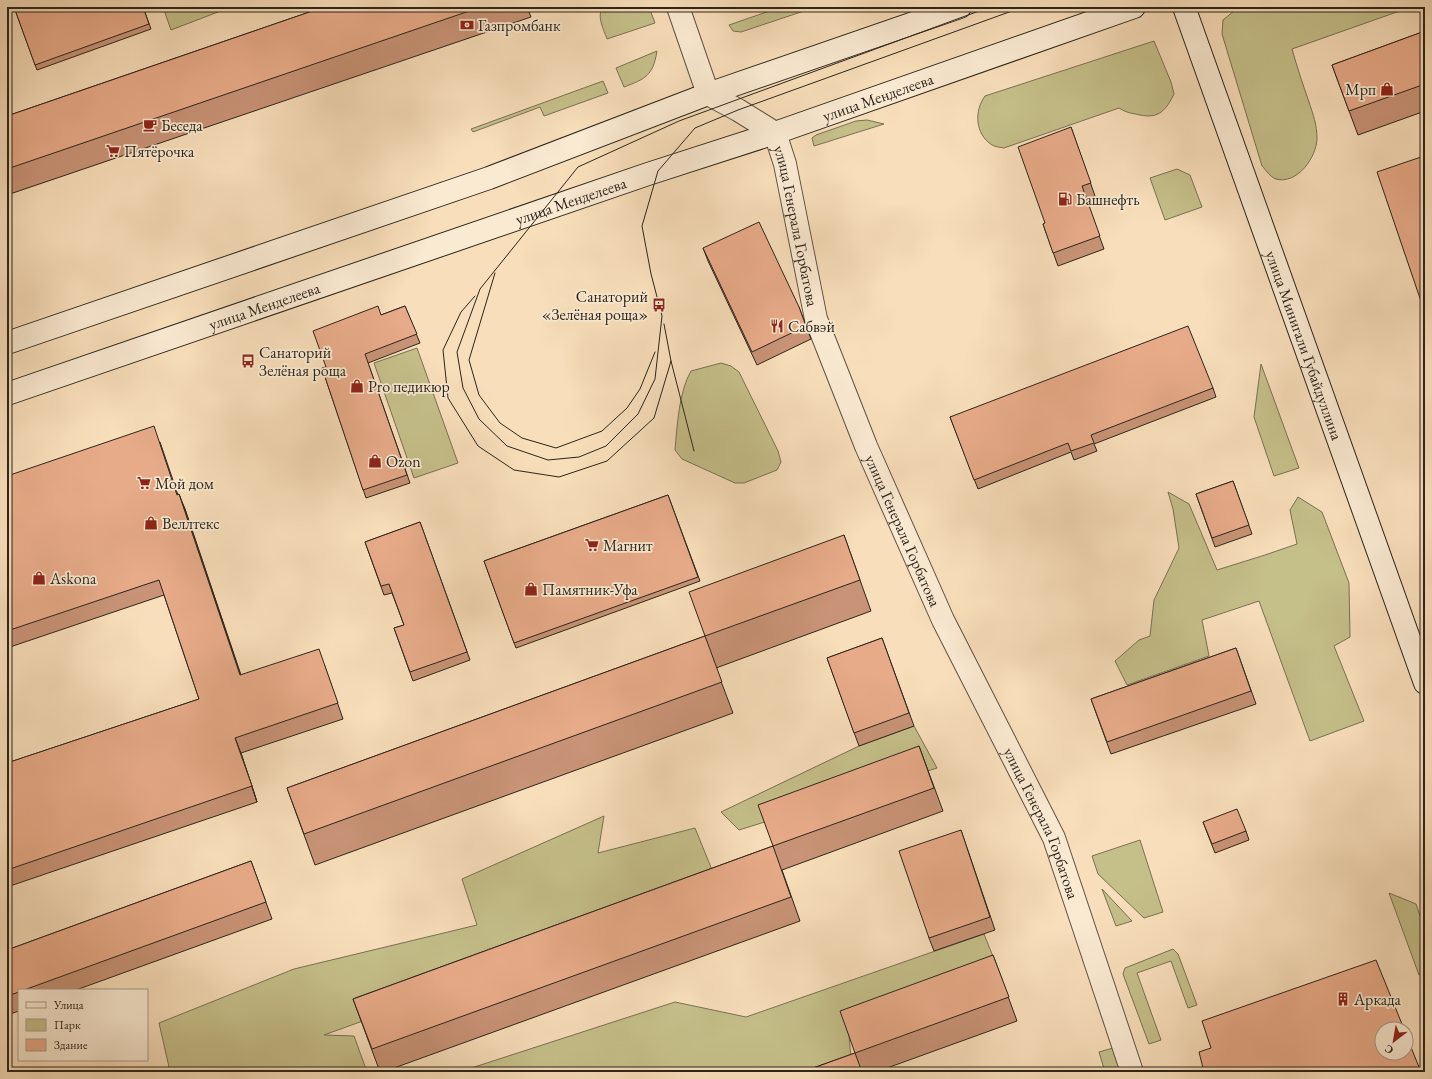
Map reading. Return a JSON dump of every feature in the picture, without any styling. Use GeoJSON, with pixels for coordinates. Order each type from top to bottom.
{"type":"FeatureCollection","features":[{"type":"Feature","properties":{"kind":"main road"},"geometry":{"type":"LineString","coordinates":[[678,7],[708,94]]}},
{"type":"Feature","properties":{"kind":"main road"},"geometry":{"type":"LineString","coordinates":[[7,343],[489,178],[708,94],[960,7]]}},
{"type":"Feature","properties":{"kind":"main road","name":"улица Менделеева"},"geometry":{"type":"LineString","coordinates":[[7,394],[648,174],[775,133],[1134,7]]}},
{"type":"Feature","properties":{"kind":"main road","name":"улица Минигали Губайдуллина"},"geometry":{"type":"LineString","coordinates":[[1184,7],[1425,683]]}},
{"type":"Feature","properties":{"kind":"main road","name":"улица Генерала Горбатова"},"geometry":{"type":"LineString","coordinates":[[708,94],[738,110],[775,133],[784,164],[816,319],[866,446],[943,620],[1054,838],[1132,1072]]}},
{"type":"Feature","properties":{"kind":"green space"},"geometry":{"type":"Polygon","coordinates":[[[163,7],[231,7],[171,30],[163,7]]]}},
{"type":"Feature","properties":{"kind":"green space"},"geometry":{"type":"Polygon","coordinates":[[[603,7],[649,7],[655,23],[607,39],[600,19],[603,7]]]}},
{"type":"Feature","properties":{"kind":"green space"},"geometry":{"type":"Polygon","coordinates":[[[781,7],[816,7],[741,32],[733,31],[729,25],[781,7]]]}},
{"type":"Feature","properties":{"kind":"green space"},"geometry":{"type":"Polygon","coordinates":[[[1248,7],[1411,7],[1292,49],[1313,115],[1317,138],[1314,153],[1310,161],[1298,174],[1284,180],[1274,178],[1262,166],[1222,34],[1223,20],[1234,11],[1248,7]]]}},
{"type":"Feature","properties":{"kind":"green space"},"geometry":{"type":"Polygon","coordinates":[[[1154,41],[1171,82],[1174,94],[1168,105],[1161,112],[1152,116],[1147,116],[1127,112],[1119,108],[1004,148],[992,145],[982,135],[979,129],[978,115],[981,102],[985,96],[1154,41]]]}},
{"type":"Feature","properties":{"kind":"green space"},"geometry":{"type":"Polygon","coordinates":[[[657,51],[653,66],[647,75],[643,79],[624,87],[616,68],[657,51]]]}},
{"type":"Feature","properties":{"kind":"green space"},"geometry":{"type":"Polygon","coordinates":[[[603,81],[608,93],[544,116],[540,107],[473,132],[471,129],[603,81]]]}},
{"type":"Feature","properties":{"kind":"green space"},"geometry":{"type":"Polygon","coordinates":[[[867,120],[884,124],[814,146],[812,138],[816,135],[856,121],[867,120]]]}},
{"type":"Feature","properties":{"kind":"green space"},"geometry":{"type":"Polygon","coordinates":[[[1177,169],[1190,175],[1202,207],[1165,220],[1150,178],[1177,169]]]}},
{"type":"Feature","properties":{"kind":"green space"},"geometry":{"type":"Polygon","coordinates":[[[417,348],[458,463],[414,478],[374,363],[417,348]]]}},
{"type":"Feature","properties":{"kind":"green space"},"geometry":{"type":"Polygon","coordinates":[[[721,363],[731,366],[739,372],[778,451],[781,462],[777,470],[744,483],[735,483],[682,459],[675,450],[681,399],[691,371],[721,363]]]}},
{"type":"Feature","properties":{"kind":"green space"},"geometry":{"type":"Polygon","coordinates":[[[1261,364],[1299,468],[1274,476],[1254,417],[1261,364]]]}},
{"type":"Feature","properties":{"kind":"green space"},"geometry":{"type":"Polygon","coordinates":[[[1168,492],[1189,504],[1217,570],[1297,544],[1290,510],[1298,497],[1322,512],[1349,583],[1350,637],[1334,646],[1364,721],[1310,741],[1259,601],[1202,620],[1209,656],[1127,685],[1115,661],[1139,640],[1150,636],[1154,600],[1179,548],[1173,509],[1168,492]]]}},
{"type":"Feature","properties":{"kind":"green space"},"geometry":{"type":"Polygon","coordinates":[[[914,726],[937,768],[739,830],[721,812],[859,746],[914,726]]]}},
{"type":"Feature","properties":{"kind":"green space"},"geometry":{"type":"Polygon","coordinates":[[[604,816],[598,853],[695,828],[721,892],[324,1035],[354,1036],[367,1072],[157,1072],[169,1067],[159,1023],[294,969],[477,925],[462,879],[604,816]]]}},
{"type":"Feature","properties":{"kind":"green space"},"geometry":{"type":"Polygon","coordinates":[[[1140,840],[1163,912],[1144,918],[1098,874],[1092,856],[1140,840]]]}},
{"type":"Feature","properties":{"kind":"green space"},"geometry":{"type":"Polygon","coordinates":[[[1102,889],[1132,921],[1116,926],[1102,889]]]}},
{"type":"Feature","properties":{"kind":"green space"},"geometry":{"type":"Polygon","coordinates":[[[1389,893],[1416,904],[1425,930],[1425,973],[1419,975],[1389,893]]]}},
{"type":"Feature","properties":{"kind":"green space"},"geometry":{"type":"Polygon","coordinates":[[[984,934],[1002,979],[849,1034],[852,1072],[459,1072],[675,1002],[746,1017],[984,934]]]}},
{"type":"Feature","properties":{"kind":"green space"},"geometry":{"type":"Polygon","coordinates":[[[1173,949],[1178,954],[1197,1005],[1188,1008],[1171,961],[1137,973],[1161,1040],[1149,1044],[1123,974],[1125,968],[1173,949]]]}},
{"type":"Feature","properties":{"kind":"green space"},"geometry":{"type":"Polygon","coordinates":[[[1113,1048],[1120,1072],[1105,1072],[1099,1052],[1113,1048]]]}},
{"type":"Feature","properties":{"kind":"building"},"geometry":{"type":"Polygon","coordinates":[[[14,7],[143,7],[149,24],[35,65],[14,7]]]}},
{"type":"Feature","properties":{"kind":"building"},"geometry":{"type":"Polygon","coordinates":[[[324,7],[481,7],[7,169],[7,116],[324,7]]]}},
{"type":"Feature","properties":{"kind":"building"},"geometry":{"type":"Polygon","coordinates":[[[1425,31],[1425,84],[1349,111],[1332,65],[1425,31]]]}},
{"type":"Feature","properties":{"kind":"building"},"geometry":{"type":"Polygon","coordinates":[[[1071,127],[1091,183],[1082,186],[1100,236],[1053,253],[1043,224],[1045,223],[1018,147],[1071,127]]]}},
{"type":"Feature","properties":{"kind":"building"},"geometry":{"type":"Polygon","coordinates":[[[1421,157],[1425,168],[1425,313],[1377,172],[1421,157]]]}},
{"type":"Feature","properties":{"kind":"building"},"geometry":{"type":"Polygon","coordinates":[[[759,222],[799,307],[806,326],[752,352],[703,248],[759,222]]]}},
{"type":"Feature","properties":{"kind":"building"},"geometry":{"type":"Polygon","coordinates":[[[378,306],[381,315],[405,306],[417,334],[365,354],[407,475],[363,490],[322,368],[326,367],[313,331],[378,306]]]}},
{"type":"Feature","properties":{"kind":"building"},"geometry":{"type":"Polygon","coordinates":[[[1188,326],[1213,388],[1091,435],[1094,443],[1071,451],[1068,443],[974,480],[950,417],[1188,326]]]}},
{"type":"Feature","properties":{"kind":"building"},"geometry":{"type":"Polygon","coordinates":[[[154,426],[177,495],[179,494],[240,675],[319,649],[338,703],[235,738],[252,786],[7,870],[7,763],[199,699],[159,580],[7,631],[7,476],[154,426]]]}},
{"type":"Feature","properties":{"kind":"building"},"geometry":{"type":"Polygon","coordinates":[[[1233,481],[1249,525],[1212,538],[1196,494],[1233,481]]]}},
{"type":"Feature","properties":{"kind":"building"},"geometry":{"type":"Polygon","coordinates":[[[668,495],[698,577],[514,643],[484,561],[668,495]]]}},
{"type":"Feature","properties":{"kind":"building"},"geometry":{"type":"Polygon","coordinates":[[[420,522],[467,652],[410,672],[394,628],[404,625],[389,584],[381,586],[365,542],[420,522]]]}},
{"type":"Feature","properties":{"kind":"building"},"geometry":{"type":"Polygon","coordinates":[[[844,535],[860,580],[705,636],[689,592],[844,535]]]}},
{"type":"Feature","properties":{"kind":"building"},"geometry":{"type":"Polygon","coordinates":[[[705,636],[722,682],[304,834],[287,788],[705,636]]]}},
{"type":"Feature","properties":{"kind":"building"},"geometry":{"type":"Polygon","coordinates":[[[882,638],[909,713],[854,733],[827,658],[882,638]]]}},
{"type":"Feature","properties":{"kind":"building"},"geometry":{"type":"Polygon","coordinates":[[[1236,648],[1251,691],[1107,742],[1091,699],[1236,648]]]}},
{"type":"Feature","properties":{"kind":"building"},"geometry":{"type":"Polygon","coordinates":[[[919,746],[934,788],[773,846],[758,805],[919,746]]]}},
{"type":"Feature","properties":{"kind":"building"},"geometry":{"type":"Polygon","coordinates":[[[1237,809],[1246,831],[1212,844],[1203,822],[1237,809]]]}},
{"type":"Feature","properties":{"kind":"building"},"geometry":{"type":"Polygon","coordinates":[[[961,830],[990,917],[929,938],[899,851],[961,830]]]}},
{"type":"Feature","properties":{"kind":"building"},"geometry":{"type":"Polygon","coordinates":[[[773,846],[791,897],[372,1049],[353,999],[773,846]]]}},
{"type":"Feature","properties":{"kind":"building"},"geometry":{"type":"Polygon","coordinates":[[[251,861],[266,902],[27,989],[18,989],[18,992],[7,996],[7,950],[251,861]]]}},
{"type":"Feature","properties":{"kind":"building"},"geometry":{"type":"Polygon","coordinates":[[[993,955],[1009,997],[855,1053],[840,1011],[993,955]]]}},
{"type":"Feature","properties":{"kind":"building","name":"Аркада"},"geometry":{"type":"Polygon","coordinates":[[[1376,960],[1401,1021],[1374,1021],[1374,1061],[1414,1061],[1414,1055],[1421,1072],[1204,1072],[1199,1052],[1211,1048],[1202,1021],[1376,960]]]}},
{"type":"Feature","properties":{"kind":"building"},"geometry":{"type":"Polygon","coordinates":[[[855,1053],[862,1072],[802,1072],[855,1053]]]}},
{"type":"Feature","properties":{"kind":"tram line"},"geometry":{"type":"LineString","coordinates":[[990,7],[679,121],[578,167],[480,289],[457,352],[463,388],[479,419],[507,446],[548,460],[579,457],[606,446],[638,414],[655,379],[662,316],[651,274],[642,226],[658,171],[695,128],[738,110],[1023,7]]}},
{"type":"Feature","properties":{"kind":"tram line"},"geometry":{"type":"LineString","coordinates":[[495,273],[469,360],[479,395],[500,423],[522,438],[556,448],[602,431],[627,408],[640,389],[655,352]]}},
{"type":"Feature","properties":{"kind":"tram line"},"geometry":{"type":"LineString","coordinates":[[475,296],[461,312],[443,350],[448,398],[478,446],[514,470],[559,477],[607,461],[654,418],[671,361],[664,324]]}},
{"type":"Feature","properties":{"kind":"tram line"},"geometry":{"type":"LineString","coordinates":[[671,361],[694,451]]}},
{"type":"Feature","properties":{"kind":"place","name":"Газпромбанк"},"geometry":{"type":"Point","coordinates":[467,25]}},
{"type":"Feature","properties":{"kind":"place","name":"Мрп"},"geometry":{"type":"Point","coordinates":[1387,89]}},
{"type":"Feature","properties":{"kind":"place","name":"Беседа"},"geometry":{"type":"Point","coordinates":[150,125]}},
{"type":"Feature","properties":{"kind":"place","name":"Пятёрочка"},"geometry":{"type":"Point","coordinates":[113,151]}},
{"type":"Feature","properties":{"kind":"place","name":"Башнефть"},"geometry":{"type":"Point","coordinates":[1065,199]}},
{"type":"Feature","properties":{"kind":"place","name":"Санаторий «Зелёная роща»"},"geometry":{"type":"Point","coordinates":[659,305]}},
{"type":"Feature","properties":{"kind":"place","name":"Сабвэй"},"geometry":{"type":"Point","coordinates":[777,326]}},
{"type":"Feature","properties":{"kind":"place","name":"Санаторий Зелёная роща"},"geometry":{"type":"Point","coordinates":[248,361]}},
{"type":"Feature","properties":{"kind":"place","name":"Pro педикюр"},"geometry":{"type":"Point","coordinates":[357,386]}},
{"type":"Feature","properties":{"kind":"place","name":"Ozon"},"geometry":{"type":"Point","coordinates":[375,461]}},
{"type":"Feature","properties":{"kind":"place","name":"Мой дом"},"geometry":{"type":"Point","coordinates":[144,483]}},
{"type":"Feature","properties":{"kind":"place","name":"Веллтекс"},"geometry":{"type":"Point","coordinates":[151,523]}},
{"type":"Feature","properties":{"kind":"place","name":"Магнит"},"geometry":{"type":"Point","coordinates":[592,545]}},
{"type":"Feature","properties":{"kind":"place","name":"Askona"},"geometry":{"type":"Point","coordinates":[39,578]}},
{"type":"Feature","properties":{"kind":"place","name":"Памятник-Уфа"},"geometry":{"type":"Point","coordinates":[531,589]}},
{"type":"Feature","properties":{"kind":"place","name":"Аркада"},"geometry":{"type":"Point","coordinates":[1343,999]}}]}
